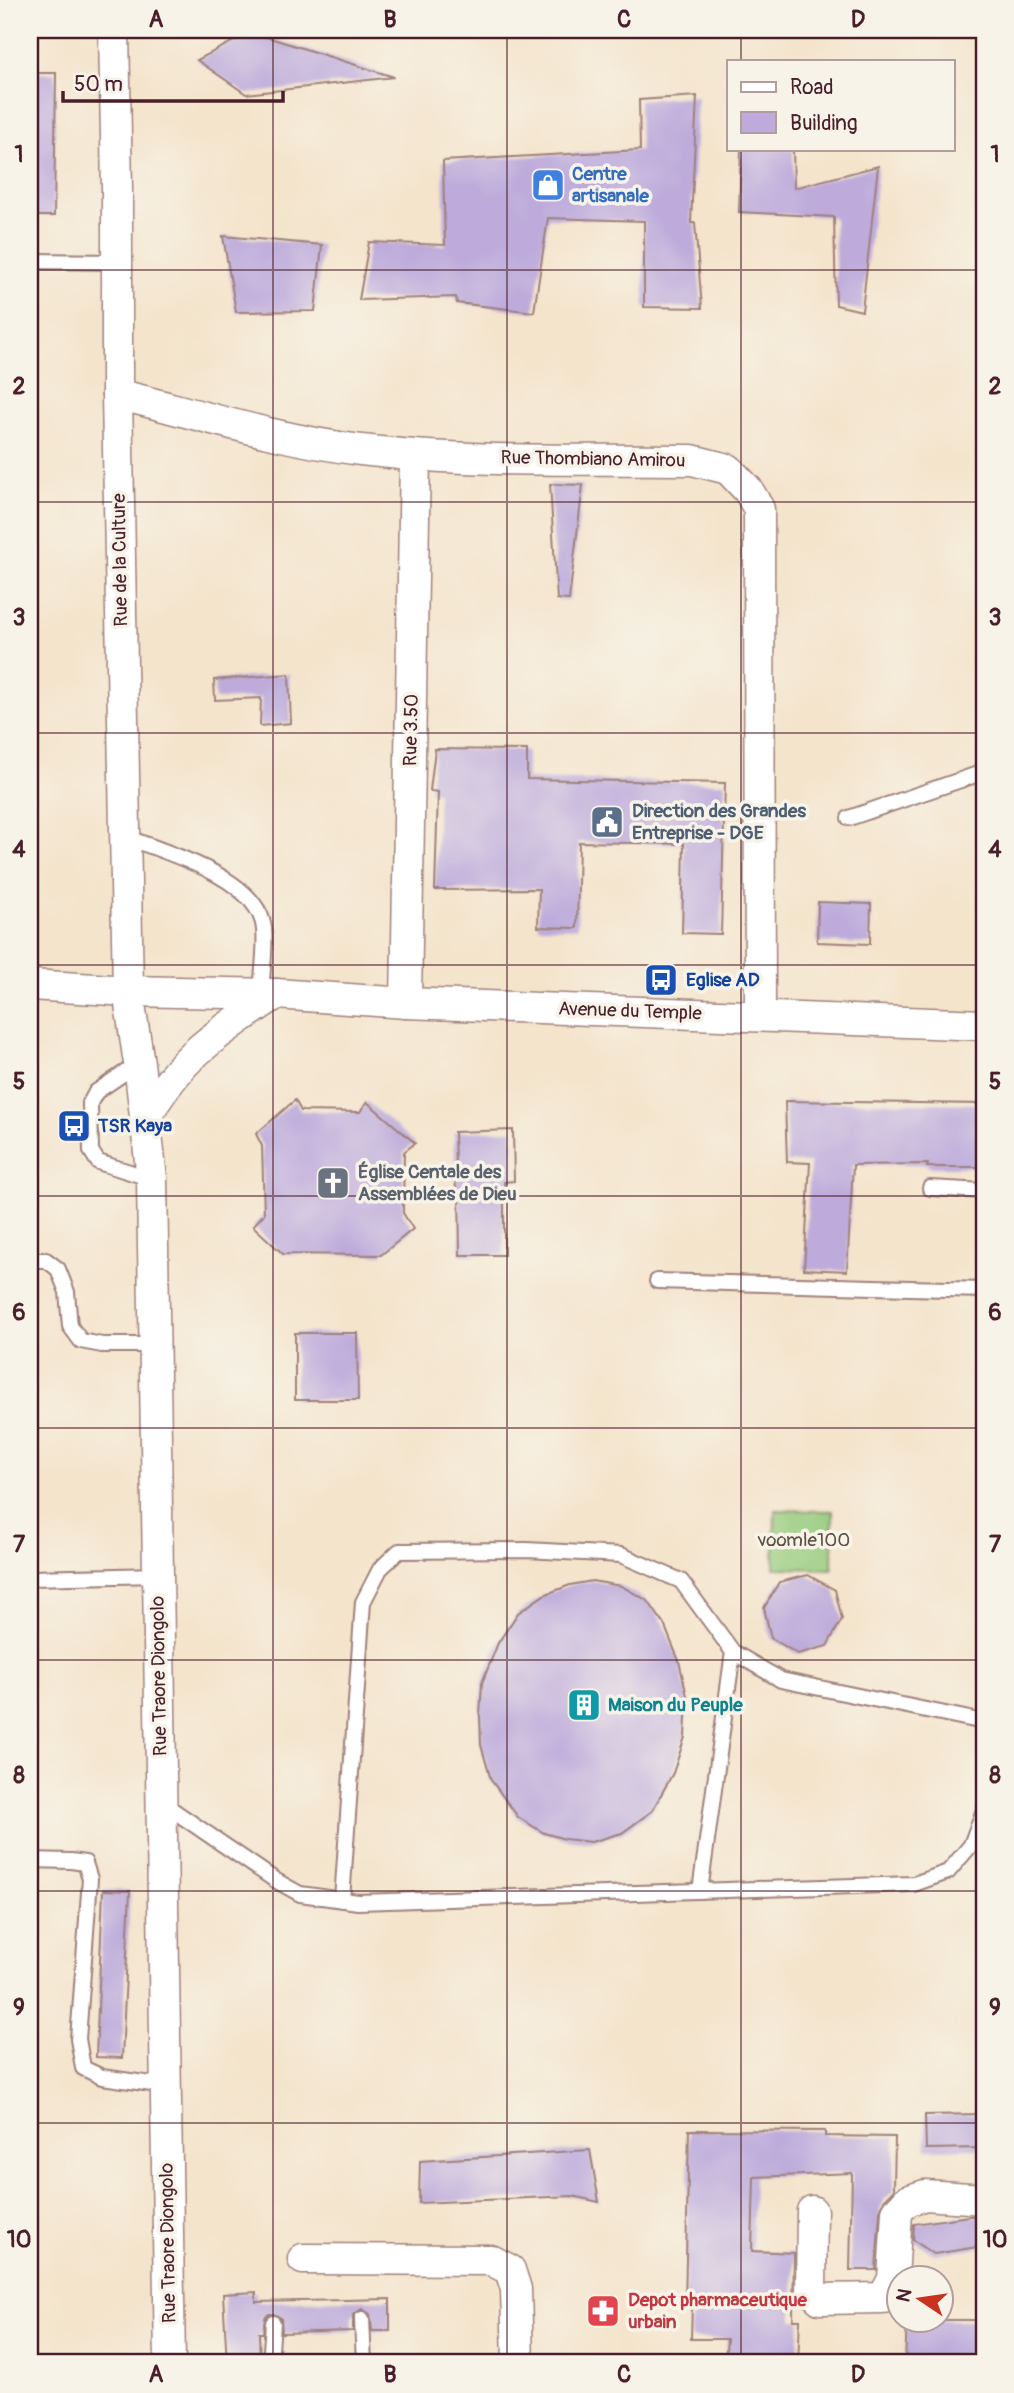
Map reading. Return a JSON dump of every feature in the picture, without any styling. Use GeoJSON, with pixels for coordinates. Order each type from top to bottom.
{"type":"FeatureCollection","features":[{"type":"Feature","properties":{"kind":"street","name":"Rue de la Culture"},"geometry":{"type":"LineString","coordinates":[[114,30],[117,394],[128,991]]}},
{"type":"Feature","properties":{"kind":"street","name":"Rue Thombiano Amirou"},"geometry":{"type":"LineString","coordinates":[[117,394],[309,442],[415,456],[692,460],[728,469],[748,490],[759,509],[760,1016]]}},
{"type":"Feature","properties":{"kind":"street","name":"Rue 3.50"},"geometry":{"type":"LineString","coordinates":[[406,1003],[415,456]]}},
{"type":"Feature","properties":{"kind":"street"},"geometry":{"type":"LineString","coordinates":[[30,985],[128,991]]}},
{"type":"Feature","properties":{"kind":"street","name":"Avenue du Temple"},"geometry":{"type":"LineString","coordinates":[[128,991],[268,994],[406,1003],[984,1025]]}},
{"type":"Feature","properties":{"kind":"street","name":"Rue Traore Diongolo"},"geometry":{"type":"LineString","coordinates":[[128,991],[152,1178],[170,2363]]}},
{"type":"Feature","properties":{"kind":"street"},"geometry":{"type":"LineString","coordinates":[[145,1117],[166,1086],[191,1057],[268,994]]}},
{"type":"Feature","properties":{"kind":"street"},"geometry":{"type":"LineString","coordinates":[[812,2211],[811,2290],[815,2296],[820,2299],[883,2298],[893,2279],[897,2212],[907,2201],[925,2194],[984,2199]]}},
{"type":"Feature","properties":{"kind":"street"},"geometry":{"type":"LineString","coordinates":[[303,2259],[491,2260],[510,2270],[516,2288],[518,2363]]}},
{"type":"Feature","properties":{"kind":"lane"},"geometry":{"type":"LineString","coordinates":[[30,261],[117,262]]}},
{"type":"Feature","properties":{"kind":"lane"},"geometry":{"type":"LineString","coordinates":[[849,818],[984,772]]}},
{"type":"Feature","properties":{"kind":"lane"},"geometry":{"type":"LineString","coordinates":[[125,837],[215,872],[256,908],[264,928],[268,994]]}},
{"type":"Feature","properties":{"kind":"lane"},"geometry":{"type":"LineString","coordinates":[[139,1063],[96,1092],[90,1103],[91,1151],[98,1162],[152,1178]]}},
{"type":"Feature","properties":{"kind":"lane"},"geometry":{"type":"LineString","coordinates":[[930,1188],[984,1191]]}},
{"type":"Feature","properties":{"kind":"lane"},"geometry":{"type":"LineString","coordinates":[[30,1260],[46,1261],[58,1269],[67,1292],[70,1326],[81,1341],[102,1345],[154,1345]]}},
{"type":"Feature","properties":{"kind":"lane"},"geometry":{"type":"LineString","coordinates":[[657,1281],[984,1290]]}},
{"type":"Feature","properties":{"kind":"lane"},"geometry":{"type":"LineString","coordinates":[[342,1900],[363,1602],[380,1569],[399,1551],[526,1550],[621,1555],[681,1581],[733,1652],[781,1680],[984,1722]]}},
{"type":"Feature","properties":{"kind":"lane"},"geometry":{"type":"LineString","coordinates":[[30,1578],[158,1575]]}},
{"type":"Feature","properties":{"kind":"lane"},"geometry":{"type":"LineString","coordinates":[[700,1891],[733,1652]]}},
{"type":"Feature","properties":{"kind":"lane"},"geometry":{"type":"LineString","coordinates":[[161,1802],[275,1880],[300,1894],[372,1902],[914,1884],[948,1872],[971,1845],[984,1810]]}},
{"type":"Feature","properties":{"kind":"lane"},"geometry":{"type":"LineString","coordinates":[[30,1860],[85,1863],[90,1879],[78,2039],[83,2068],[102,2077],[166,2086]]}},
{"type":"Feature","properties":{"kind":"lane"},"geometry":{"type":"LineString","coordinates":[[362,2319],[364,2363]]}},
{"type":"Feature","properties":{"kind":"lane"},"geometry":{"type":"LineString","coordinates":[[270,2363],[272,2323]]}},
{"type":"Feature","properties":{"kind":"green space","name":"voomle100"},"geometry":{"type":"Polygon","coordinates":[[[775,1510],[833,1511],[832,1569],[774,1568],[775,1510]]]}},
{"type":"Feature","properties":{"kind":"building"},"geometry":{"type":"Polygon","coordinates":[[[251,32],[394,77],[246,94],[197,60],[251,32]]]}},
{"type":"Feature","properties":{"kind":"building"},"geometry":{"type":"Polygon","coordinates":[[[30,73],[56,73],[54,216],[30,216],[30,73]]]}},
{"type":"Feature","properties":{"kind":"building"},"geometry":{"type":"Polygon","coordinates":[[[697,96],[691,223],[695,223],[702,308],[644,307],[644,221],[548,218],[534,312],[457,303],[456,297],[359,300],[369,242],[445,245],[443,161],[640,150],[639,100],[697,96]]]}},
{"type":"Feature","properties":{"kind":"building"},"geometry":{"type":"Polygon","coordinates":[[[741,150],[793,150],[794,188],[878,166],[862,311],[836,305],[834,217],[739,212],[741,150]]]}},
{"type":"Feature","properties":{"kind":"building"},"geometry":{"type":"Polygon","coordinates":[[[223,236],[322,245],[315,311],[236,312],[223,236]]]}},
{"type":"Feature","properties":{"kind":"building"},"geometry":{"type":"Polygon","coordinates":[[[550,484],[583,485],[569,600],[557,599],[550,484]]]}},
{"type":"Feature","properties":{"kind":"building"},"geometry":{"type":"Polygon","coordinates":[[[289,674],[291,723],[260,726],[261,698],[215,700],[214,680],[289,674]]]}},
{"type":"Feature","properties":{"kind":"building"},"geometry":{"type":"Polygon","coordinates":[[[435,749],[527,750],[527,779],[725,783],[721,934],[682,933],[684,844],[579,842],[577,928],[538,927],[539,889],[435,890],[438,792],[430,791],[435,749]]]}},
{"type":"Feature","properties":{"kind":"building"},"geometry":{"type":"Polygon","coordinates":[[[818,902],[871,904],[870,944],[817,942],[818,902]]]}},
{"type":"Feature","properties":{"kind":"building","name":"Église Centale des Assemblées de Dieu"},"geometry":{"type":"Polygon","coordinates":[[[295,1100],[301,1111],[360,1112],[367,1102],[415,1143],[404,1152],[403,1213],[413,1229],[381,1255],[283,1254],[253,1226],[264,1214],[262,1146],[256,1134],[295,1100]]]}},
{"type":"Feature","properties":{"kind":"building"},"geometry":{"type":"Polygon","coordinates":[[[785,1101],[984,1104],[984,1167],[927,1167],[928,1164],[853,1165],[847,1271],[804,1269],[810,1163],[787,1162],[785,1101]]]}},
{"type":"Feature","properties":{"kind":"building"},"geometry":{"type":"Polygon","coordinates":[[[513,1130],[514,1181],[504,1182],[504,1255],[460,1255],[459,1191],[456,1194],[454,1132],[513,1130]]]}},
{"type":"Feature","properties":{"kind":"building"},"geometry":{"type":"Polygon","coordinates":[[[295,1333],[357,1333],[358,1400],[295,1400],[295,1333]]]}},
{"type":"Feature","properties":{"kind":"building"},"geometry":{"type":"Polygon","coordinates":[[[808,1575],[835,1590],[842,1619],[827,1646],[798,1654],[771,1638],[764,1608],[779,1582],[808,1575]]]}},
{"type":"Feature","properties":{"kind":"building","name":"Maison du Peuple"},"geometry":{"type":"Polygon","coordinates":[[[592,1581],[621,1586],[648,1601],[664,1624],[679,1661],[687,1696],[685,1737],[673,1773],[652,1811],[622,1833],[591,1842],[544,1833],[518,1817],[491,1780],[481,1745],[480,1716],[482,1683],[498,1643],[518,1613],[544,1595],[570,1585],[592,1581]]]}},
{"type":"Feature","properties":{"kind":"building"},"geometry":{"type":"Polygon","coordinates":[[[103,1890],[130,1891],[122,2058],[96,2057],[103,1890]]]}},
{"type":"Feature","properties":{"kind":"building"},"geometry":{"type":"Polygon","coordinates":[[[984,2114],[984,2148],[926,2149],[925,2115],[984,2114]]]}},
{"type":"Feature","properties":{"kind":"building"},"geometry":{"type":"Polygon","coordinates":[[[689,2130],[825,2131],[825,2136],[895,2137],[894,2190],[884,2200],[880,2211],[876,2270],[850,2270],[852,2173],[754,2177],[752,2251],[794,2253],[793,2320],[800,2320],[798,2363],[725,2363],[727,2339],[691,2339],[692,2303],[685,2303],[689,2130]]]}},
{"type":"Feature","properties":{"kind":"building"},"geometry":{"type":"Polygon","coordinates":[[[590,2150],[599,2202],[572,2196],[419,2203],[420,2161],[590,2150]]]}},
{"type":"Feature","properties":{"kind":"building"},"geometry":{"type":"Polygon","coordinates":[[[984,2216],[984,2246],[934,2254],[913,2240],[914,2224],[984,2216]]]}},
{"type":"Feature","properties":{"kind":"building"},"geometry":{"type":"Polygon","coordinates":[[[256,2292],[256,2302],[390,2299],[390,2331],[372,2331],[370,2314],[362,2309],[353,2315],[353,2331],[282,2333],[281,2318],[269,2314],[265,2318],[263,2333],[259,2333],[260,2363],[227,2363],[223,2294],[256,2292]]]}},
{"type":"Feature","properties":{"kind":"building"},"geometry":{"type":"Polygon","coordinates":[[[954,2320],[984,2320],[984,2363],[905,2363],[906,2334],[954,2334],[954,2320]]]}},
{"type":"Feature","properties":{"kind":"place","name":"Centre artisanale"},"geometry":{"type":"Point","coordinates":[548,185]}},
{"type":"Feature","properties":{"kind":"place","name":"Direction des Grandes Entreprise - DGE"},"geometry":{"type":"Point","coordinates":[607,822]}},
{"type":"Feature","properties":{"kind":"place","name":"Eglise AD"},"geometry":{"type":"Point","coordinates":[661,980]}},
{"type":"Feature","properties":{"kind":"place","name":"TSR Kaya"},"geometry":{"type":"Point","coordinates":[74,1126]}},
{"type":"Feature","properties":{"kind":"place","name":"Église Centale des Assemblées de Dieu"},"geometry":{"type":"Point","coordinates":[333,1183]}},
{"type":"Feature","properties":{"kind":"place","name":"Maison du Peuple"},"geometry":{"type":"Point","coordinates":[584,1705]}},
{"type":"Feature","properties":{"kind":"place","name":"Depot pharmaceutique urbain"},"geometry":{"type":"Point","coordinates":[603,2311]}}]}
